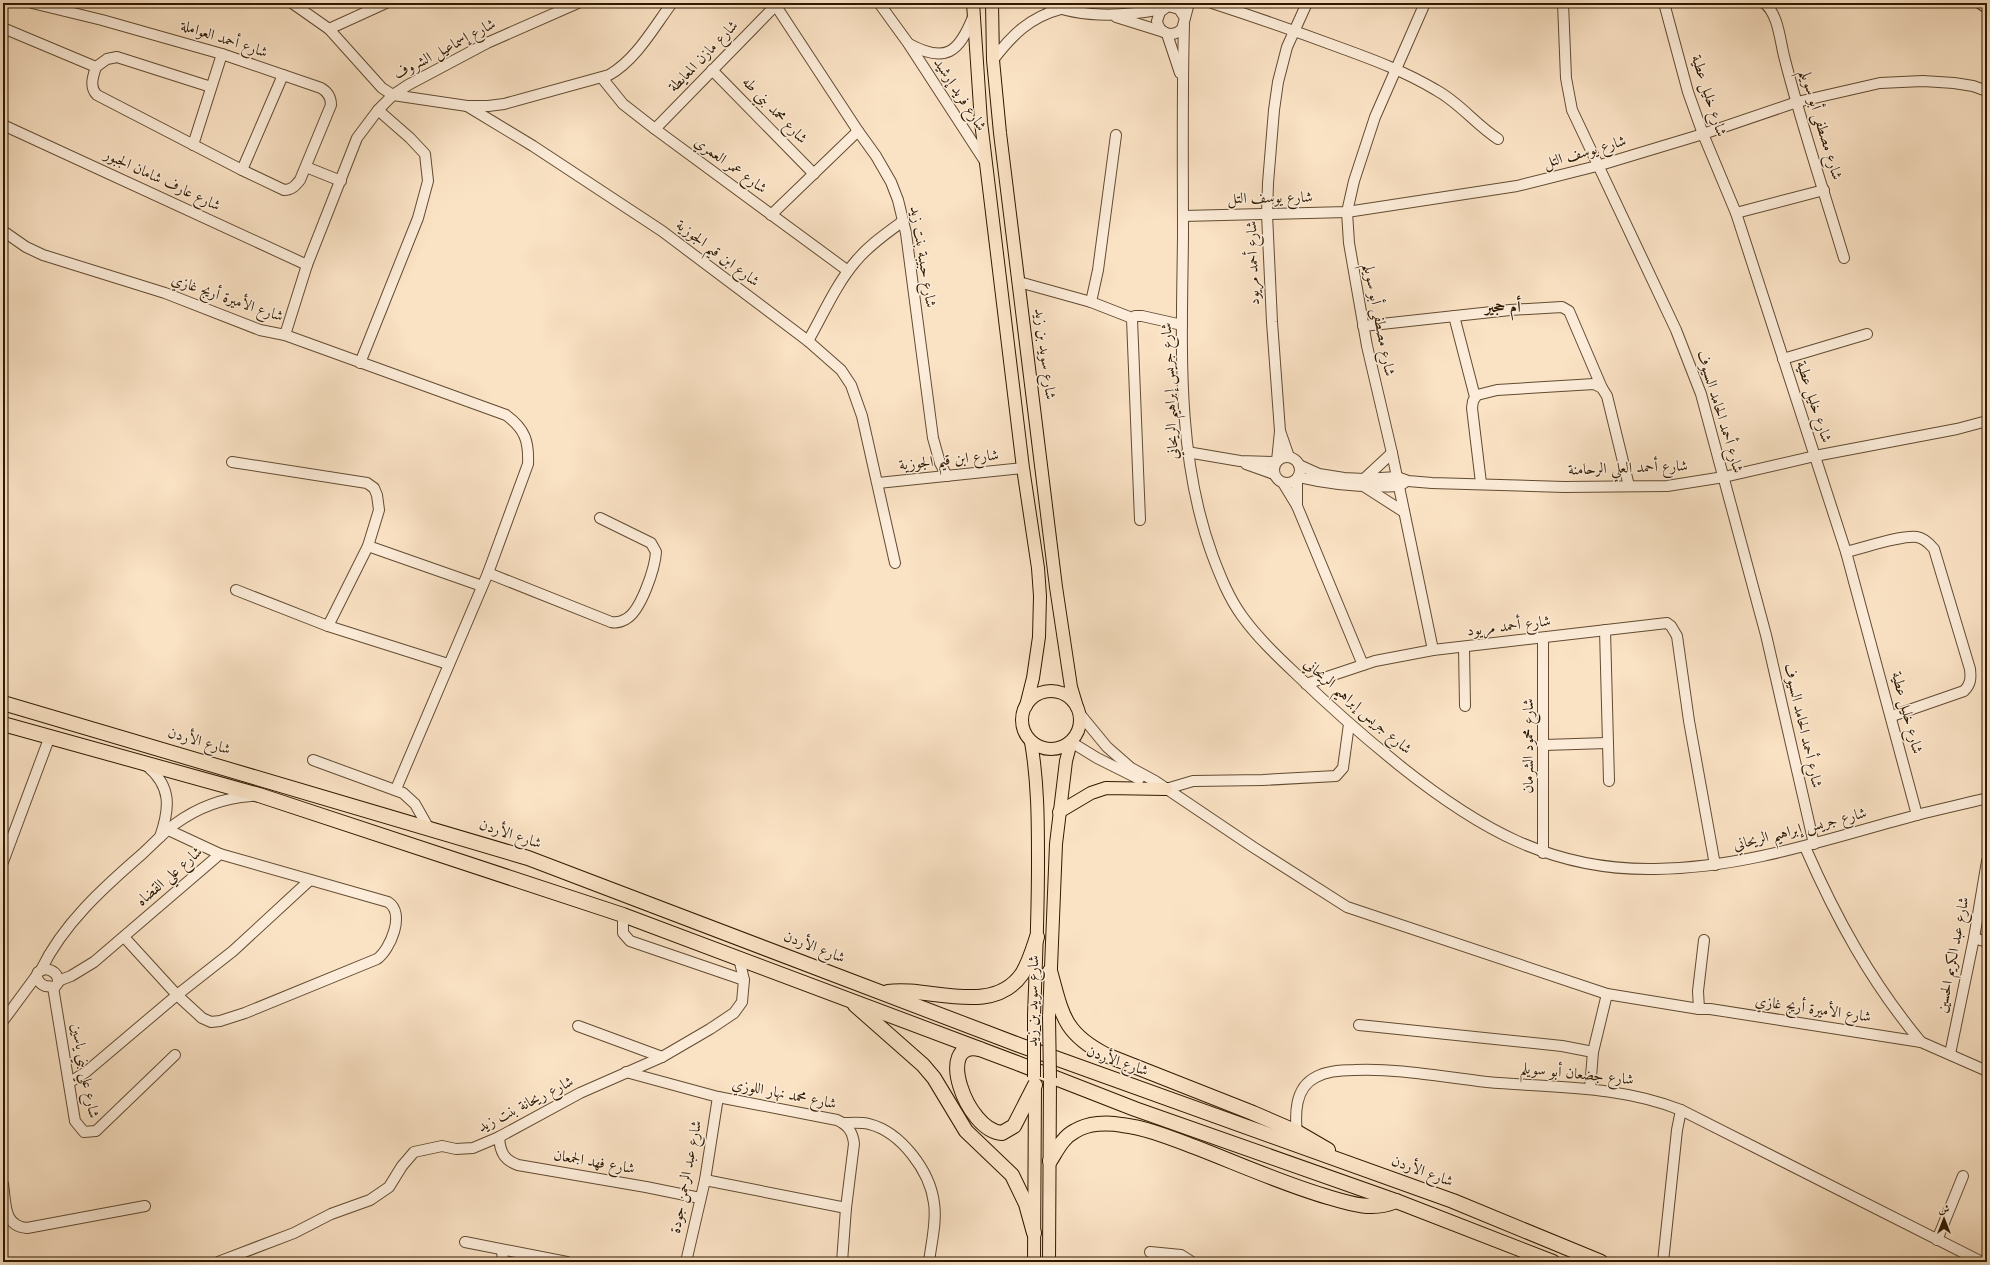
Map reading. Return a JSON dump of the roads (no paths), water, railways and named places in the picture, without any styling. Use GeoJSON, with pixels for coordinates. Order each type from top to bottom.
{"type":"FeatureCollection","features":[{"type":"Feature","properties":{"kind":"highway","name":"شارع الأردن"},"geometry":{"type":"LineString","coordinates":[[3,703],[428,827],[528,858],[1034,1051],[1453,1201],[1600,1262]]}},
{"type":"Feature","properties":{"kind":"highway"},"geometry":{"type":"LineString","coordinates":[[3,724],[259,795],[623,915],[1191,1130],[1396,1201],[1553,1262]]}},
{"type":"Feature","properties":{"kind":"highway"},"geometry":{"type":"LineString","coordinates":[[882,992],[906,991],[968,997],[993,994],[1011,986],[1021,974],[1037,937]]}},
{"type":"Feature","properties":{"kind":"highway"},"geometry":{"type":"LineString","coordinates":[[1050,971],[1065,1020],[1072,1030],[1086,1044],[1106,1055],[1297,1132],[1381,1176]]}},
{"type":"Feature","properties":{"kind":"highway"},"geometry":{"type":"LineString","coordinates":[[848,999],[923,1064],[934,1078],[966,1131],[1012,1175],[1026,1204],[1034,1233]]}},
{"type":"Feature","properties":{"kind":"highway"},"geometry":{"type":"LineString","coordinates":[[982,1050],[974,1048],[963,1053],[956,1063],[957,1071],[961,1091],[970,1108],[982,1123],[993,1131],[1002,1133],[1014,1126],[1035,1081]]}},
{"type":"Feature","properties":{"kind":"highway"},"geometry":{"type":"LineString","coordinates":[[1050,1161],[1066,1138],[1074,1131],[1097,1124],[1121,1124],[1170,1138],[1302,1189],[1340,1201],[1374,1207],[1386,1206],[1396,1201]]}},
{"type":"Feature","properties":{"kind":"main road"},"geometry":{"type":"LineString","coordinates":[[973,3],[980,122],[1023,468],[1033,531],[1040,596],[1037,651],[1022,721],[1023,728],[1031,742],[1047,749],[1055,749],[1070,742],[1078,731],[1078,710],[1068,697],[1056,692],[1039,694],[1026,706]]}},
{"type":"Feature","properties":{"kind":"main road","name":"شارع سويد بن زيد"},"geometry":{"type":"LineString","coordinates":[[992,3],[993,60],[1000,133],[1018,282],[1060,610],[1071,687],[1078,710]]}},
{"type":"Feature","properties":{"kind":"main road"},"geometry":{"type":"LineString","coordinates":[[1981,3],[1987,7]]}},
{"type":"Feature","properties":{"kind":"main road","name":"شارع سويد بن زيد"},"geometry":{"type":"LineString","coordinates":[[1031,742],[1035,765],[1038,823],[1037,937],[1034,1015],[1034,1262]]}},
{"type":"Feature","properties":{"kind":"main road","name":"شارع سويد بن زيد"},"geometry":{"type":"LineString","coordinates":[[1050,1262],[1050,971],[1055,856],[1059,812],[1070,742]]}},
{"type":"Feature","properties":{"kind":"main road"},"geometry":{"type":"LineString","coordinates":[[1059,812],[1091,793],[1106,788],[1166,789]]}},
{"type":"Feature","properties":{"kind":"street","name":"شارع أحمد العواملة"},"geometry":{"type":"LineString","coordinates":[[32,3],[102,20],[222,54],[320,88],[330,97],[331,105],[300,180],[290,190],[277,188],[97,95],[92,86],[96,67]]}},
{"type":"Feature","properties":{"kind":"street"},"geometry":{"type":"LineString","coordinates":[[292,3],[329,29],[382,88],[393,95],[467,106],[504,104],[602,78],[618,70],[672,3]]}},
{"type":"Feature","properties":{"kind":"street"},"geometry":{"type":"LineString","coordinates":[[329,29],[386,3]]}},
{"type":"Feature","properties":{"kind":"street","name":"شارع إسماعيل الشروف"},"geometry":{"type":"LineString","coordinates":[[393,95],[488,43],[578,3]]}},
{"type":"Feature","properties":{"kind":"street","name":"شارع فريد إرشيد"},"geometry":{"type":"LineString","coordinates":[[879,3],[908,43],[986,163]]}},
{"type":"Feature","properties":{"kind":"street"},"geometry":{"type":"LineString","coordinates":[[1046,3],[1061,9],[1111,15],[1165,33],[1177,33],[1184,21],[1179,9],[1167,6],[1111,15]]}},
{"type":"Feature","properties":{"kind":"street","name":"شارع جريس إبراهيم الريحاني"},"geometry":{"type":"LineString","coordinates":[[1189,3],[1184,21],[1184,58],[1182,81],[1182,325],[1183,385],[1187,452],[1197,506],[1220,576],[1243,618],[1270,649],[1349,724],[1407,771],[1462,811],[1503,835],[1543,853],[1576,862],[1608,867],[1652,869],[1715,865],[1762,857],[1809,846],[1917,815],[1987,798]]}},
{"type":"Feature","properties":{"kind":"street"},"geometry":{"type":"LineString","coordinates":[[1212,3],[1294,30],[1396,68],[1457,103],[1484,130],[1498,138]]}},
{"type":"Feature","properties":{"kind":"street","name":"شارع أحمد مريود"},"geometry":{"type":"LineString","coordinates":[[1276,461],[1280,431],[1272,322],[1267,214],[1274,110],[1282,63],[1294,30],[1307,3]]}},
{"type":"Feature","properties":{"kind":"street","name":"شارع مصطفى أبو سويلم"},"geometry":{"type":"LineString","coordinates":[[1425,3],[1375,117],[1354,181],[1348,212],[1349,243],[1363,326],[1392,453],[1433,650]]}},
{"type":"Feature","properties":{"kind":"street","name":"شارع أحمد الحامد السيوف"},"geometry":{"type":"LineString","coordinates":[[1563,3],[1564,52],[1568,94],[1577,121],[1688,358],[1710,424],[1766,635],[1809,846],[1832,905],[1866,968],[1893,1008],[1921,1042]]}},
{"type":"Feature","properties":{"kind":"street","name":"شارع خليل عطية"},"geometry":{"type":"LineString","coordinates":[[1664,3],[1688,92],[1703,134],[1736,213],[1846,552],[1892,716],[1917,815]]}},
{"type":"Feature","properties":{"kind":"street","name":"شارع مصطفى أبو سويلم"},"geometry":{"type":"LineString","coordinates":[[1764,3],[1769,8],[1774,19],[1797,102],[1844,258]]}},
{"type":"Feature","properties":{"kind":"street","name":"شارع مازن المعايطة"},"geometry":{"type":"LineString","coordinates":[[655,130],[775,4]]}},
{"type":"Feature","properties":{"kind":"street","name":"شارع حبيبة بنت زيد"},"geometry":{"type":"LineString","coordinates":[[775,4],[876,156],[891,182],[903,221],[933,438],[940,463],[947,476]]}},
{"type":"Feature","properties":{"kind":"street"},"geometry":{"type":"LineString","coordinates":[[1165,33],[1159,27],[1157,21],[1158,14],[1167,6]]}},
{"type":"Feature","properties":{"kind":"street"},"geometry":{"type":"LineString","coordinates":[[993,60],[1008,40],[1023,26],[1042,15],[1061,9]]}},
{"type":"Feature","properties":{"kind":"street","name":"شارع فريد إرشيد"},"geometry":{"type":"LineString","coordinates":[[908,43],[930,54],[946,52],[954,48],[963,40],[973,16]]}},
{"type":"Feature","properties":{"kind":"street"},"geometry":{"type":"LineString","coordinates":[[3,28],[96,67],[107,59],[117,57],[212,88]]}},
{"type":"Feature","properties":{"kind":"street","name":"شارع جريس إبراهيم الريحاني"},"geometry":{"type":"LineString","coordinates":[[1165,33],[1176,57],[1182,81]]}},
{"type":"Feature","properties":{"kind":"street"},"geometry":{"type":"LineString","coordinates":[[193,145],[222,54]]}},
{"type":"Feature","properties":{"kind":"street","name":"شارع محمد بني طه"},"geometry":{"type":"LineString","coordinates":[[712,70],[814,174]]}},
{"type":"Feature","properties":{"kind":"street"},"geometry":{"type":"LineString","coordinates":[[242,170],[283,75]]}},
{"type":"Feature","properties":{"kind":"street","name":"شارع عمر العمري"},"geometry":{"type":"LineString","coordinates":[[602,78],[623,104],[655,130],[848,271]]}},
{"type":"Feature","properties":{"kind":"street","name":"شارع يوسف التل"},"geometry":{"type":"LineString","coordinates":[[1183,216],[1348,212],[1517,186],[1597,166],[1703,134],[1797,102],[1868,85],[1897,82],[1954,83],[1973,86],[1987,91]]}},
{"type":"Feature","properties":{"kind":"street","name":"شارع الأميرة أريج غازي"},"geometry":{"type":"LineString","coordinates":[[3,230],[26,247],[43,255],[165,293],[260,330],[285,335],[307,265],[341,182],[357,138],[378,110],[393,95]]}},
{"type":"Feature","properties":{"kind":"street","name":"شارع ابن قيم الجوزية"},"geometry":{"type":"LineString","coordinates":[[467,106],[533,146],[662,231],[808,341],[841,370],[851,385],[862,416],[895,563]]}},
{"type":"Feature","properties":{"kind":"street"},"geometry":{"type":"LineString","coordinates":[[360,363],[418,218],[428,181],[425,154],[410,138],[378,110]]}},
{"type":"Feature","properties":{"kind":"street","name":"شارع عارف شامان الجبور"},"geometry":{"type":"LineString","coordinates":[[3,125],[122,178],[242,236],[307,265]]}},
{"type":"Feature","properties":{"kind":"street"},"geometry":{"type":"LineString","coordinates":[[771,215],[858,131]]}},
{"type":"Feature","properties":{"kind":"street"},"geometry":{"type":"LineString","coordinates":[[1091,302],[1098,270],[1116,135]]}},
{"type":"Feature","properties":{"kind":"street"},"geometry":{"type":"LineString","coordinates":[[306,167],[341,182]]}},
{"type":"Feature","properties":{"kind":"street"},"geometry":{"type":"LineString","coordinates":[[1736,213],[1824,190]]}},
{"type":"Feature","properties":{"kind":"street"},"geometry":{"type":"LineString","coordinates":[[808,341],[848,271],[874,243],[903,221]]}},
{"type":"Feature","properties":{"kind":"street"},"geometry":{"type":"LineString","coordinates":[[1018,282],[1091,302],[1132,318],[1142,316],[1182,325]]}},
{"type":"Feature","properties":{"kind":"street"},"geometry":{"type":"LineString","coordinates":[[1363,326],[1556,306],[1569,311],[1602,388],[1607,396],[1630,486]]}},
{"type":"Feature","properties":{"kind":"street"},"geometry":{"type":"LineString","coordinates":[[1454,316],[1475,397],[1472,408],[1481,483]]}},
{"type":"Feature","properties":{"kind":"street"},"geometry":{"type":"LineString","coordinates":[[1132,318],[1140,520]]}},
{"type":"Feature","properties":{"kind":"street"},"geometry":{"type":"LineString","coordinates":[[1783,359],[1867,334]]}},
{"type":"Feature","properties":{"kind":"street"},"geometry":{"type":"LineString","coordinates":[[285,335],[506,415],[517,423],[524,434],[529,449],[528,464],[488,573],[396,789]]}},
{"type":"Feature","properties":{"kind":"street"},"geometry":{"type":"LineString","coordinates":[[1475,397],[1485,392],[1515,388],[1594,384],[1602,388]]}},
{"type":"Feature","properties":{"kind":"street","name":"شارع أحمد العلي الرحامنة"},"geometry":{"type":"LineString","coordinates":[[1297,478],[1337,485],[1408,482],[1481,483],[1564,487],[1678,485],[1724,477],[1815,456],[1957,429],[1987,421]]}},
{"type":"Feature","properties":{"kind":"street","name":"شارع أحمد مريود"},"geometry":{"type":"LineString","coordinates":[[1280,431],[1289,457]]}},
{"type":"Feature","properties":{"kind":"street"},"geometry":{"type":"LineString","coordinates":[[1187,452],[1240,461],[1276,461],[1282,457],[1289,457],[1296,461],[1299,465],[1300,471],[1297,478],[1297,506]]}},
{"type":"Feature","properties":{"kind":"street"},"geometry":{"type":"LineString","coordinates":[[1365,483],[1392,453]]}},
{"type":"Feature","properties":{"kind":"street"},"geometry":{"type":"LineString","coordinates":[[1240,461],[1274,474]]}},
{"type":"Feature","properties":{"kind":"street"},"geometry":{"type":"LineString","coordinates":[[1276,461],[1273,469],[1277,480],[1283,483],[1289,483],[1297,478]]}},
{"type":"Feature","properties":{"kind":"street"},"geometry":{"type":"LineString","coordinates":[[232,462],[367,483],[374,488],[377,495],[379,510],[368,546],[328,626]]}},
{"type":"Feature","properties":{"kind":"street","name":"شارع أحمد العلي الرحامنة"},"geometry":{"type":"LineString","coordinates":[[1299,465],[1319,474],[1365,483],[1404,512]]}},
{"type":"Feature","properties":{"kind":"street","name":"شارع ابن قيم الجوزية"},"geometry":{"type":"LineString","coordinates":[[878,483],[1023,468]]}},
{"type":"Feature","properties":{"kind":"street"},"geometry":{"type":"LineString","coordinates":[[1283,483],[1297,506],[1363,665]]}},
{"type":"Feature","properties":{"kind":"street"},"geometry":{"type":"LineString","coordinates":[[488,573],[611,622],[616,623],[627,619],[638,605],[647,584],[656,552],[651,543],[600,518]]}},
{"type":"Feature","properties":{"kind":"street"},"geometry":{"type":"LineString","coordinates":[[1846,552],[1906,537],[1917,537],[1926,540],[1934,549],[1970,669],[1971,677],[1969,686],[1964,691],[1892,716]]}},
{"type":"Feature","properties":{"kind":"street"},"geometry":{"type":"LineString","coordinates":[[368,546],[482,586]]}},
{"type":"Feature","properties":{"kind":"street"},"geometry":{"type":"LineString","coordinates":[[236,590],[328,626],[448,664]]}},
{"type":"Feature","properties":{"kind":"street","name":"شارع أحمد مريود"},"geometry":{"type":"LineString","coordinates":[[1306,684],[1363,665],[1433,650],[1543,639],[1660,623],[1671,626],[1676,636],[1689,721],[1715,865]]}},
{"type":"Feature","properties":{"kind":"street"},"geometry":{"type":"LineString","coordinates":[[1605,630],[1609,780]]}},
{"type":"Feature","properties":{"kind":"street","name":"شارع محمود الشرمان"},"geometry":{"type":"LineString","coordinates":[[1543,639],[1543,853]]}},
{"type":"Feature","properties":{"kind":"street"},"geometry":{"type":"LineString","coordinates":[[1464,648],[1465,706]]}},
{"type":"Feature","properties":{"kind":"street"},"geometry":{"type":"LineString","coordinates":[[1078,710],[1106,748],[1120,760],[1166,789]]}},
{"type":"Feature","properties":{"kind":"street"},"geometry":{"type":"LineString","coordinates":[[1070,742],[1132,776],[1166,789],[1193,781],[1300,779],[1336,776],[1343,768],[1349,724]]}},
{"type":"Feature","properties":{"kind":"street"},"geometry":{"type":"LineString","coordinates":[[3,862],[50,736]]}},
{"type":"Feature","properties":{"kind":"street"},"geometry":{"type":"LineString","coordinates":[[1544,745],[1607,744]]}},
{"type":"Feature","properties":{"kind":"street"},"geometry":{"type":"LineString","coordinates":[[313,760],[396,789],[412,801],[428,827]]}},
{"type":"Feature","properties":{"kind":"street"},"geometry":{"type":"LineString","coordinates":[[145,764],[155,772],[163,784],[167,796],[164,832]]}},
{"type":"Feature","properties":{"kind":"street","name":"شارع الأميرة أريج غازي"},"geometry":{"type":"LineString","coordinates":[[1166,789],[1347,907],[1607,994],[1921,1042],[1987,1071]]}},
{"type":"Feature","properties":{"kind":"street"},"geometry":{"type":"LineString","coordinates":[[3,1021],[39,972],[62,934],[116,877],[164,832],[191,815],[215,803],[230,798],[259,795]]}},
{"type":"Feature","properties":{"kind":"street"},"geometry":{"type":"LineString","coordinates":[[164,832],[220,854]]}},
{"type":"Feature","properties":{"kind":"street","name":"شارع علي القضاه"},"geometry":{"type":"LineString","coordinates":[[56,984],[80,971],[124,937],[220,854],[388,902],[395,909],[397,920],[388,947],[377,959],[226,1019],[215,1022],[206,1021],[177,995]]}},
{"type":"Feature","properties":{"kind":"street","name":"شارع عبد الكريم الحسين"},"geometry":{"type":"LineString","coordinates":[[1950,1054],[1974,938],[1987,862]]}},
{"type":"Feature","properties":{"kind":"street"},"geometry":{"type":"LineString","coordinates":[[70,1082],[86,1072],[177,995],[233,951],[310,880]]}},
{"type":"Feature","properties":{"kind":"street"},"geometry":{"type":"LineString","coordinates":[[623,915],[623,933],[630,941],[744,980]]}},
{"type":"Feature","properties":{"kind":"street"},"geometry":{"type":"LineString","coordinates":[[124,937],[177,995]]}},
{"type":"Feature","properties":{"kind":"street"},"geometry":{"type":"LineString","coordinates":[[1974,938],[1987,942]]}},
{"type":"Feature","properties":{"kind":"street"},"geometry":{"type":"LineString","coordinates":[[1699,1009],[1698,990],[1704,940]]}},
{"type":"Feature","properties":{"kind":"street","name":"شارع ريحانة بنت زيد"},"geometry":{"type":"LineString","coordinates":[[218,1262],[294,1233],[331,1214],[370,1200],[389,1187],[402,1166],[414,1152],[442,1146],[456,1149],[473,1148],[499,1137],[580,1093],[662,1057],[734,1013],[742,1002],[744,980],[739,958]]}},
{"type":"Feature","properties":{"kind":"street"},"geometry":{"type":"LineString","coordinates":[[52,970],[57,975],[56,984],[42,985],[39,972],[52,970]]}},
{"type":"Feature","properties":{"kind":"street","name":"شارع علي بني ياسين"},"geometry":{"type":"LineString","coordinates":[[56,984],[75,1121],[84,1132],[96,1132],[175,1055]]}},
{"type":"Feature","properties":{"kind":"street"},"geometry":{"type":"LineString","coordinates":[[1590,1088],[1593,1052],[1607,994]]}},
{"type":"Feature","properties":{"kind":"street"},"geometry":{"type":"LineString","coordinates":[[1359,1025],[1562,1046],[1593,1052]]}},
{"type":"Feature","properties":{"kind":"street"},"geometry":{"type":"LineString","coordinates":[[578,1026],[662,1057]]}},
{"type":"Feature","properties":{"kind":"street","name":"شارع جضعان أبو سويلم"},"geometry":{"type":"LineString","coordinates":[[1298,1146],[1298,1101],[1303,1088],[1316,1077],[1339,1070],[1381,1069],[1424,1073],[1485,1082],[1590,1088],[1629,1094],[1681,1110],[1982,1262]]}},
{"type":"Feature","properties":{"kind":"street","name":"شارع محمد نهار اللوزي"},"geometry":{"type":"LineString","coordinates":[[626,1072],[718,1097],[837,1120],[844,1123],[854,1136],[854,1144],[846,1208],[842,1262]]}},
{"type":"Feature","properties":{"kind":"street","name":"شارع عبد الرحمن جودة"},"geometry":{"type":"LineString","coordinates":[[686,1262],[704,1180],[718,1097]]}},
{"type":"Feature","properties":{"kind":"street"},"geometry":{"type":"LineString","coordinates":[[1663,1262],[1675,1145],[1681,1110]]}},
{"type":"Feature","properties":{"kind":"street"},"geometry":{"type":"LineString","coordinates":[[844,1123],[868,1124],[890,1133],[913,1154],[929,1187],[934,1204],[929,1262]]}},
{"type":"Feature","properties":{"kind":"street","name":"شارع فهد الجمعان"},"geometry":{"type":"LineString","coordinates":[[499,1137],[502,1153],[505,1158],[518,1165],[700,1198]]}},
{"type":"Feature","properties":{"kind":"street"},"geometry":{"type":"LineString","coordinates":[[1937,1240],[1963,1176]]}},
{"type":"Feature","properties":{"kind":"street"},"geometry":{"type":"LineString","coordinates":[[704,1180],[846,1208]]}},
{"type":"Feature","properties":{"kind":"street"},"geometry":{"type":"LineString","coordinates":[[3,1184],[8,1217],[11,1223],[18,1228],[27,1228],[145,1206]]}},
{"type":"Feature","properties":{"kind":"street"},"geometry":{"type":"LineString","coordinates":[[465,1242],[567,1262]]}},
{"type":"Feature","properties":{"kind":"street"},"geometry":{"type":"LineString","coordinates":[[502,1250],[503,1262]]}},
{"type":"Feature","properties":{"kind":"street"},"geometry":{"type":"LineString","coordinates":[[1150,1252],[1164,1252],[1181,1255],[1192,1262]]}},
{"type":"Feature","properties":{"kind":"district","name":"أم حجير"},"geometry":{"type":"Point","coordinates":[1503,308]}}]}
